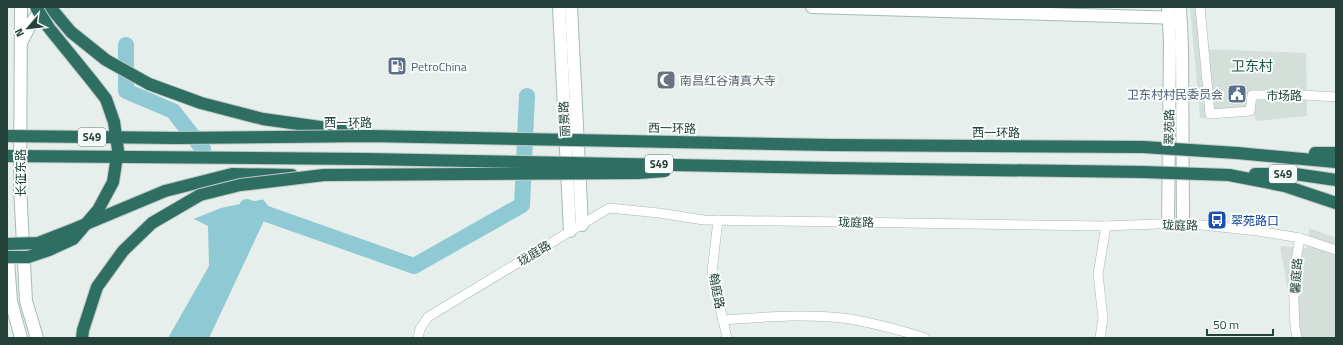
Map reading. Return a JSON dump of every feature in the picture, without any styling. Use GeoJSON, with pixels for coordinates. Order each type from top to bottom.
{"type":"FeatureCollection","features":[{"type":"Feature","properties":{"kind":"highway"},"geometry":{"type":"LineString","coordinates":[[7,257],[28,257],[49,250],[73,238],[98,210],[106,196],[112,182],[118,150],[114,122],[106,99],[49,28],[36,7]]}},
{"type":"Feature","properties":{"kind":"highway"},"geometry":{"type":"LineString","coordinates":[[50,7],[71,32],[106,60],[149,84],[201,103],[263,119],[369,136]]}},
{"type":"Feature","properties":{"kind":"highway","name":"西一环路"},"geometry":{"type":"LineString","coordinates":[[7,136],[176,138],[369,136],[831,145],[1143,147],[1237,153],[1336,162]]}},
{"type":"Feature","properties":{"kind":"highway"},"geometry":{"type":"LineString","coordinates":[[1237,153],[1336,153]]}},
{"type":"Feature","properties":{"kind":"highway","name":"S49"},"geometry":{"type":"LineString","coordinates":[[7,156],[366,159],[1143,172],[1229,175],[1294,174],[1336,180]]}},
{"type":"Feature","properties":{"kind":"highway"},"geometry":{"type":"LineString","coordinates":[[7,245],[38,243],[165,191],[232,174],[324,175],[638,173],[721,165]]}},
{"type":"Feature","properties":{"kind":"highway"},"geometry":{"type":"LineString","coordinates":[[82,338],[96,288],[123,251],[152,223],[200,194],[240,185],[324,175]]}},
{"type":"Feature","properties":{"kind":"highway"},"geometry":{"type":"LineString","coordinates":[[1229,175],[1285,186],[1336,203]]}},
{"type":"Feature","properties":{"kind":"street","name":"长征东路"},"geometry":{"type":"LineString","coordinates":[[21,7],[20,187],[26,301],[37,338]]}},
{"type":"Feature","properties":{"kind":"street"},"geometry":{"type":"LineString","coordinates":[[21,44],[34,18],[46,7]]}},
{"type":"Feature","properties":{"kind":"street","name":"丽景路"},"geometry":{"type":"LineString","coordinates":[[559,7],[570,232]]}},
{"type":"Feature","properties":{"kind":"street","name":"丽景路"},"geometry":{"type":"LineString","coordinates":[[571,7],[582,224]]}},
{"type":"Feature","properties":{"kind":"street"},"geometry":{"type":"LineString","coordinates":[[812,7],[1175,10]]}},
{"type":"Feature","properties":{"kind":"street"},"geometry":{"type":"LineString","coordinates":[[1158,7],[1175,10]]}},
{"type":"Feature","properties":{"kind":"street","name":"市场路"},"geometry":{"type":"LineString","coordinates":[[1200,7],[1210,114],[1250,111],[1252,95],[1304,95],[1336,97]]}},
{"type":"Feature","properties":{"kind":"street","name":"翠苑路"},"geometry":{"type":"LineString","coordinates":[[1175,10],[1182,45],[1183,223]]}},
{"type":"Feature","properties":{"kind":"street","name":"翠苑路"},"geometry":{"type":"LineString","coordinates":[[1168,224],[1170,42],[1175,10]]}},
{"type":"Feature","properties":{"kind":"street","name":"珑庭路"},"geometry":{"type":"LineString","coordinates":[[418,338],[420,328],[428,317],[609,208],[659,213],[704,220],[1106,226],[1183,223],[1258,231],[1300,238],[1336,250]]}},
{"type":"Feature","properties":{"kind":"street","name":"翰庭路"},"geometry":{"type":"LineString","coordinates":[[718,220],[712,272],[727,338]]}},
{"type":"Feature","properties":{"kind":"street"},"geometry":{"type":"LineString","coordinates":[[1100,338],[1103,318],[1098,274],[1106,226]]}},
{"type":"Feature","properties":{"kind":"street","name":"馨庭路"},"geometry":{"type":"LineString","coordinates":[[1297,338],[1295,327],[1293,277],[1300,238]]}},
{"type":"Feature","properties":{"kind":"street"},"geometry":{"type":"LineString","coordinates":[[7,245],[11,301],[21,338]]}},
{"type":"Feature","properties":{"kind":"street"},"geometry":{"type":"LineString","coordinates":[[723,320],[807,316],[850,319],[890,327],[925,338]]}},
{"type":"Feature","properties":{"kind":"shaded area"},"geometry":{"type":"Polygon","coordinates":[[[1190,7],[1205,7],[1205,49],[1306,53],[1307,116],[1256,121],[1255,115],[1200,118],[1190,7]]]}},
{"type":"Feature","properties":{"kind":"shaded area"},"geometry":{"type":"Polygon","coordinates":[[[1309,228],[1336,238],[1336,338],[1296,338],[1280,246],[1307,248],[1309,228]]]}},
{"type":"Feature","properties":{"kind":"water"},"geometry":{"type":"Polygon","coordinates":[[[204,127],[270,208],[209,338],[168,338],[209,266],[208,226],[164,204],[204,127]]]}},
{"type":"Feature","properties":{"kind":"pier"},"geometry":{"type":"Polygon","coordinates":[[[203,125],[265,199],[221,208],[191,220],[163,206],[163,203],[203,125]]]}},
{"type":"Feature","properties":{"kind":"pier"},"geometry":{"type":"Polygon","coordinates":[[[7,319],[106,327],[105,338],[7,338],[7,319]]]}},
{"type":"Feature","properties":{"kind":"waterway"},"geometry":{"type":"LineString","coordinates":[[126,45],[126,91],[173,111],[203,149]]}},
{"type":"Feature","properties":{"kind":"waterway"},"geometry":{"type":"LineString","coordinates":[[247,207],[414,266],[522,205],[527,96]]}},
{"type":"Feature","properties":{"kind":"place","name":"PetroChina"},"geometry":{"type":"Point","coordinates":[397,66]}},
{"type":"Feature","properties":{"kind":"place","name":"南昌红谷清真大寺"},"geometry":{"type":"Point","coordinates":[666,80]}},
{"type":"Feature","properties":{"kind":"place","name":"卫东村村民委员会"},"geometry":{"type":"Point","coordinates":[1237,94]}},
{"type":"Feature","properties":{"kind":"place","name":"翠苑路口"},"geometry":{"type":"Point","coordinates":[1217,220]}},
{"type":"Feature","properties":{"kind":"district","name":"卫东村"},"geometry":{"type":"Point","coordinates":[1252,65]}}]}
